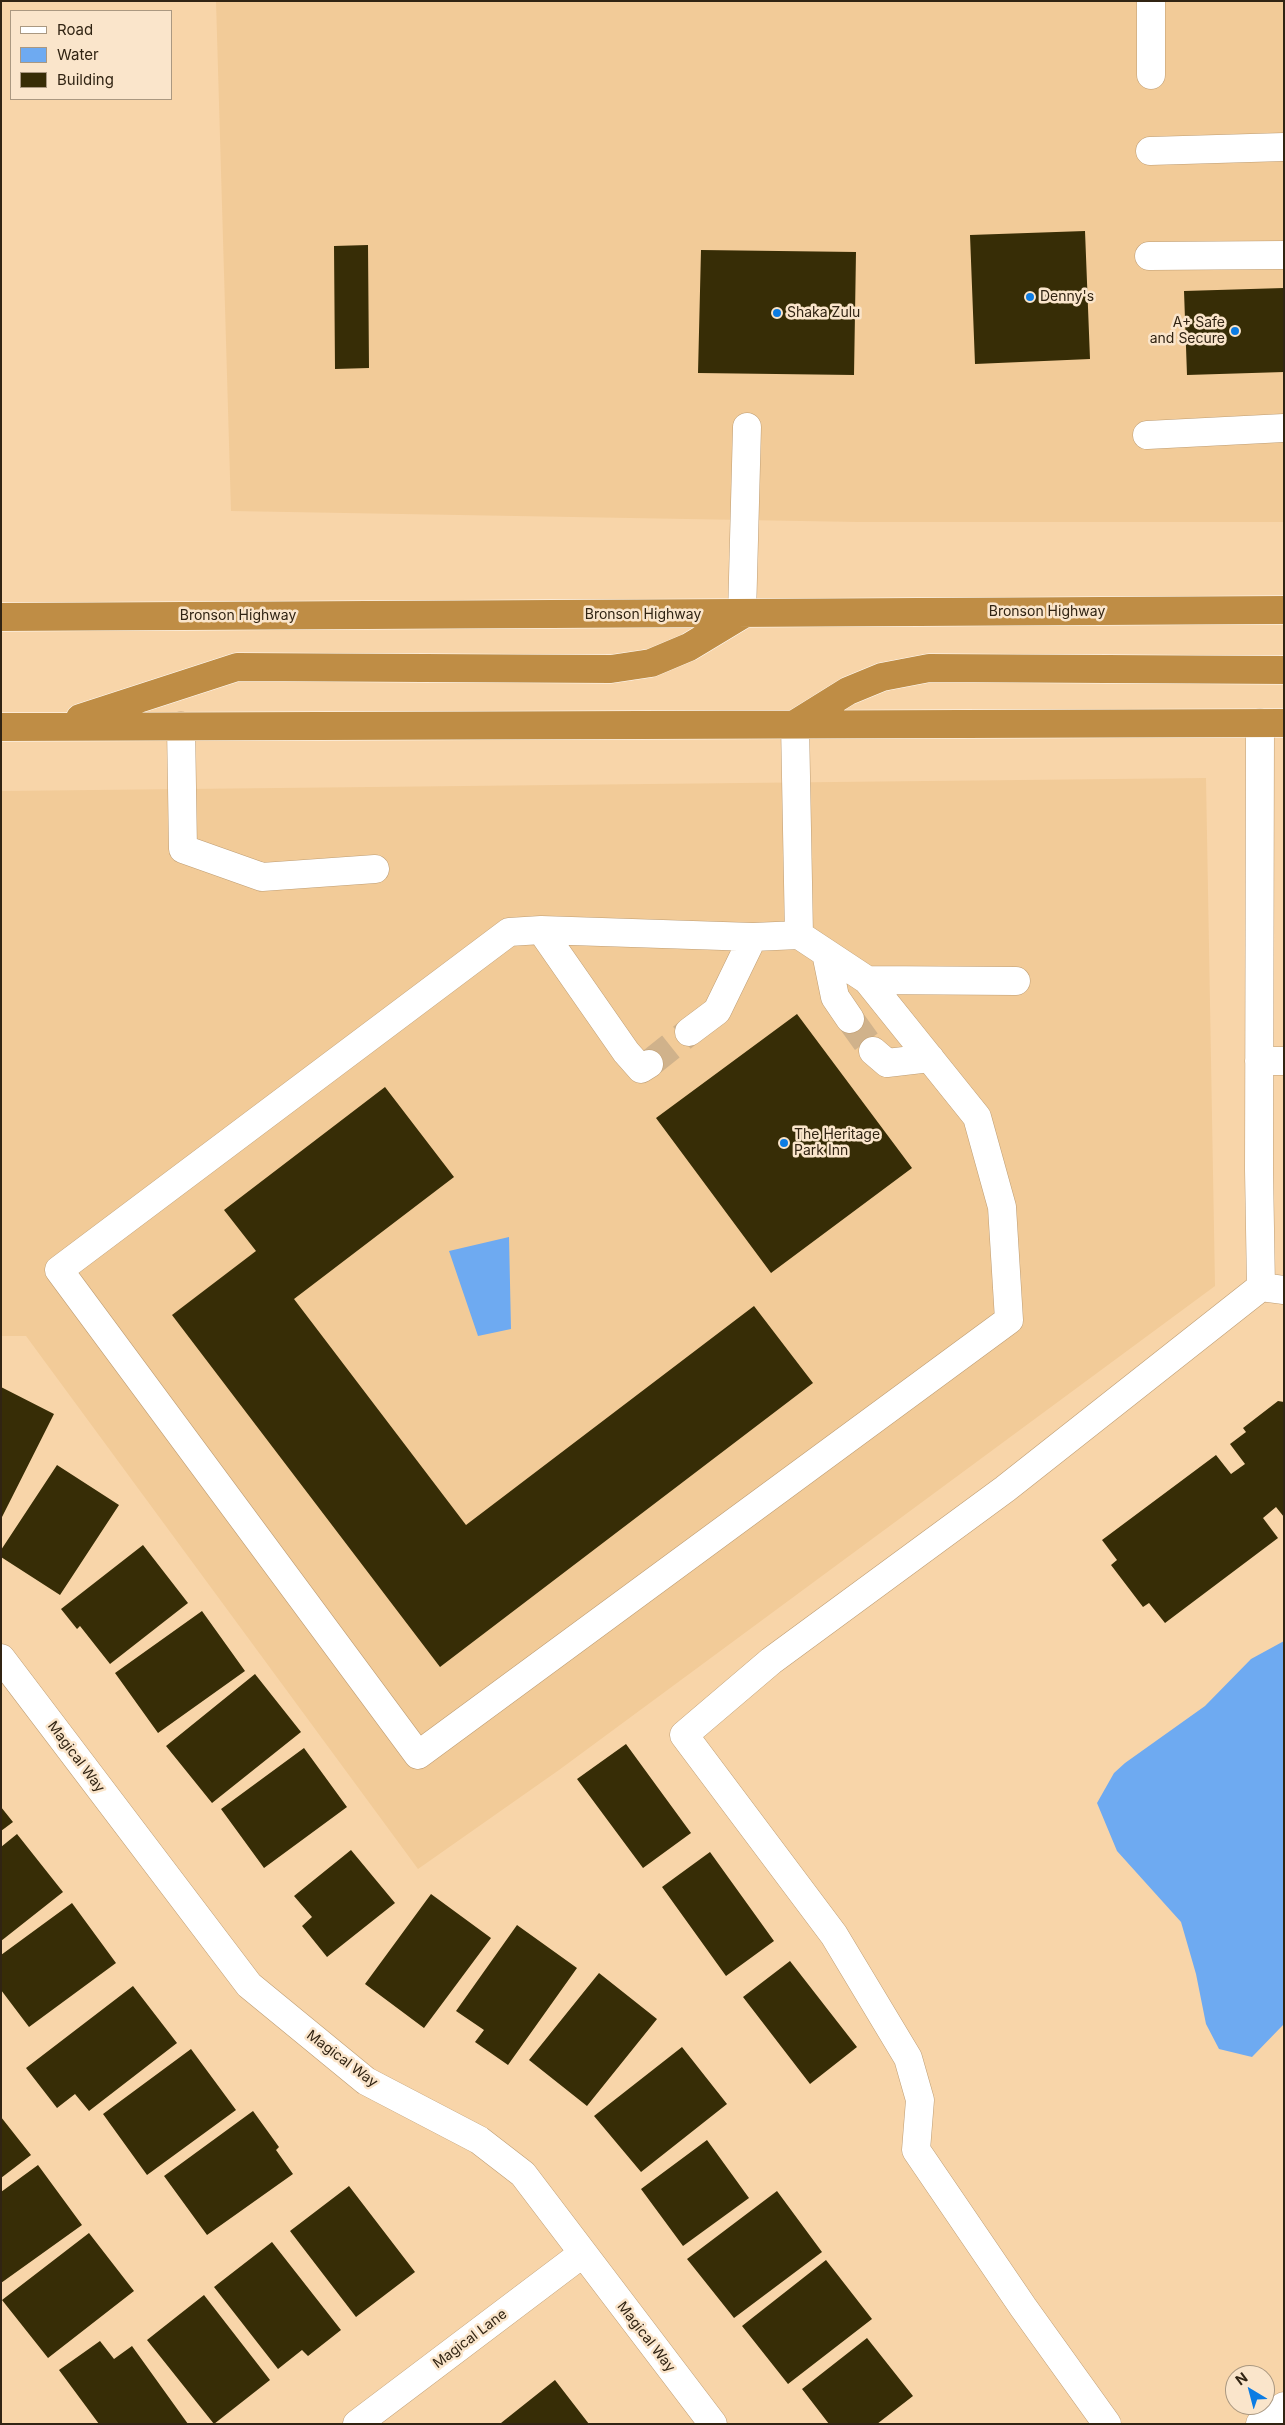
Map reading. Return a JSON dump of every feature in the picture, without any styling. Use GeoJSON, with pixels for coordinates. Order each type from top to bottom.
{"type":"FeatureCollection","features":[{"type":"Feature","properties":{"kind":"highway","name":"Bronson Highway"},"geometry":{"type":"LineString","coordinates":[[1,617],[1284,610]]}},
{"type":"Feature","properties":{"kind":"highway"},"geometry":{"type":"LineString","coordinates":[[54,727],[237,667],[611,669],[650,663],[689,647],[742,614]]}},
{"type":"Feature","properties":{"kind":"highway"},"geometry":{"type":"LineString","coordinates":[[795,724],[848,691],[882,677],[929,668],[1284,670]]}},
{"type":"Feature","properties":{"kind":"highway"},"geometry":{"type":"LineString","coordinates":[[1,727],[1272,723]]}},
{"type":"Feature","properties":{"kind":"street"},"geometry":{"type":"LineString","coordinates":[[1151,1],[1151,75]]}},
{"type":"Feature","properties":{"kind":"street"},"geometry":{"type":"LineString","coordinates":[[1150,151],[1284,147]]}},
{"type":"Feature","properties":{"kind":"street"},"geometry":{"type":"LineString","coordinates":[[1149,256],[1284,255]]}},
{"type":"Feature","properties":{"kind":"street"},"geometry":{"type":"LineString","coordinates":[[742,614],[747,427]]}},
{"type":"Feature","properties":{"kind":"street"},"geometry":{"type":"LineString","coordinates":[[1147,435],[1284,428]]}},
{"type":"Feature","properties":{"kind":"street"},"geometry":{"type":"LineString","coordinates":[[1107,2424],[1023,2307],[916,2150],[920,2100],[908,2058],[839,1943],[684,1735],[770,1661],[1005,1489],[1273,1288],[1272,723]]}},
{"type":"Feature","properties":{"kind":"street"},"geometry":{"type":"LineString","coordinates":[[795,724],[799,936]]}},
{"type":"Feature","properties":{"kind":"street"},"geometry":{"type":"LineString","coordinates":[[180,726],[183,849],[262,877],[375,869]]}},
{"type":"Feature","properties":{"kind":"street"},"geometry":{"type":"LineString","coordinates":[[541,930],[626,1052],[640,1069],[649,1064]]}},
{"type":"Feature","properties":{"kind":"street"},"geometry":{"type":"LineString","coordinates":[[541,930],[753,938],[799,936],[867,980],[977,1117],[1002,1207],[1009,1320],[418,1755],[59,1270],[509,932],[541,930]]}},
{"type":"Feature","properties":{"kind":"street"},"geometry":{"type":"LineString","coordinates":[[689,1032],[717,1011],[753,938]]}},
{"type":"Feature","properties":{"kind":"street"},"geometry":{"type":"LineString","coordinates":[[826,953],[836,997],[850,1019]]}},
{"type":"Feature","properties":{"kind":"street"},"geometry":{"type":"LineString","coordinates":[[867,980],[1016,981]]}},
{"type":"Feature","properties":{"kind":"street"},"geometry":{"type":"LineString","coordinates":[[873,1051],[887,1063],[930,1058]]}},
{"type":"Feature","properties":{"kind":"street","name":"Magical Way"},"geometry":{"type":"LineString","coordinates":[[1,1658],[249,1985],[366,2081],[479,2140],[523,2174],[713,2424]]}},
{"type":"Feature","properties":{"kind":"street","name":"Magical Lane"},"geometry":{"type":"LineString","coordinates":[[357,2424],[582,2254]]}},
{"type":"Feature","properties":{"kind":"street"},"geometry":{"type":"LineString","coordinates":[[1260,2424],[1284,2406]]}},
{"type":"Feature","properties":{"kind":"shaded area"},"geometry":{"type":"Polygon","coordinates":[[[216,1],[1284,1],[1284,522],[858,522],[231,511],[216,1]]]}},
{"type":"Feature","properties":{"kind":"shaded area"},"geometry":{"type":"Polygon","coordinates":[[[1206,778],[1215,1286],[559,1770],[418,1869],[26,1336],[1,1336],[1,791],[1206,778]]]}},
{"type":"Feature","properties":{"kind":"water"},"geometry":{"type":"Polygon","coordinates":[[[509,1237],[511,1329],[478,1336],[449,1251],[509,1237]]]}},
{"type":"Feature","properties":{"kind":"water"},"geometry":{"type":"Polygon","coordinates":[[[1284,1641],[1284,2024],[1252,2057],[1219,2049],[1206,2024],[1196,1974],[1181,1922],[1117,1851],[1097,1803],[1114,1773],[1125,1763],[1205,1706],[1251,1659],[1284,1641]]]}},
{"type":"Feature","properties":{"kind":"building","name":"Denny's"},"geometry":{"type":"Polygon","coordinates":[[[1085,231],[1090,359],[975,364],[970,235],[1085,231]]]}},
{"type":"Feature","properties":{"kind":"building"},"geometry":{"type":"Polygon","coordinates":[[[368,245],[369,368],[335,369],[334,246],[368,245]]]}},
{"type":"Feature","properties":{"kind":"building","name":"Shaka Zulu"},"geometry":{"type":"Polygon","coordinates":[[[701,250],[856,252],[854,375],[698,373],[701,250]]]}},
{"type":"Feature","properties":{"kind":"building","name":"A+ Safe and Secure"},"geometry":{"type":"Polygon","coordinates":[[[1284,288],[1284,372],[1187,375],[1184,291],[1284,288]]]}},
{"type":"Feature","properties":{"kind":"building","name":"The Heritage Park Inn"},"geometry":{"type":"Polygon","coordinates":[[[797,1014],[912,1168],[771,1273],[656,1118],[797,1014]]]}},
{"type":"Feature","properties":{"kind":"building"},"geometry":{"type":"Polygon","coordinates":[[[385,1087],[454,1177],[294,1299],[466,1525],[754,1306],[813,1383],[440,1667],[172,1315],[256,1251],[224,1210],[385,1087]]]}},
{"type":"Feature","properties":{"kind":"building"},"geometry":{"type":"Polygon","coordinates":[[[1,1387],[54,1414],[1,1519],[1,1387]]]}},
{"type":"Feature","properties":{"kind":"building"},"geometry":{"type":"Polygon","coordinates":[[[1278,1401],[1284,1402],[1284,1517],[1276,1507],[1263,1518],[1278,1538],[1165,1623],[1149,1603],[1143,1607],[1111,1565],[1117,1560],[1102,1540],[1216,1455],[1231,1474],[1245,1464],[1230,1444],[1246,1432],[1243,1428],[1278,1401]]]}},
{"type":"Feature","properties":{"kind":"building"},"geometry":{"type":"Polygon","coordinates":[[[57,1465],[119,1505],[60,1595],[1,1557],[1,1550],[57,1465]]]}},
{"type":"Feature","properties":{"kind":"building"},"geometry":{"type":"Polygon","coordinates":[[[143,1545],[188,1603],[110,1664],[80,1626],[77,1629],[61,1609],[143,1545]]]}},
{"type":"Feature","properties":{"kind":"building"},"geometry":{"type":"Polygon","coordinates":[[[202,1611],[245,1671],[158,1733],[115,1673],[202,1611]]]}},
{"type":"Feature","properties":{"kind":"building"},"geometry":{"type":"Polygon","coordinates":[[[255,1674],[301,1732],[212,1803],[166,1746],[255,1674]]]}},
{"type":"Feature","properties":{"kind":"building"},"geometry":{"type":"Polygon","coordinates":[[[626,1744],[691,1833],[643,1868],[577,1779],[626,1744]]]}},
{"type":"Feature","properties":{"kind":"building"},"geometry":{"type":"Polygon","coordinates":[[[304,1748],[347,1807],[264,1868],[221,1809],[304,1748]]]}},
{"type":"Feature","properties":{"kind":"building"},"geometry":{"type":"Polygon","coordinates":[[[1,1807],[13,1822],[1,1831],[1,1807]]]}},
{"type":"Feature","properties":{"kind":"building"},"geometry":{"type":"Polygon","coordinates":[[[17,1834],[63,1892],[1,1941],[1,1847],[17,1834]]]}},
{"type":"Feature","properties":{"kind":"building"},"geometry":{"type":"Polygon","coordinates":[[[351,1850],[395,1903],[327,1957],[302,1926],[312,1917],[294,1896],[351,1850]]]}},
{"type":"Feature","properties":{"kind":"building"},"geometry":{"type":"Polygon","coordinates":[[[710,1852],[774,1941],[726,1976],[662,1887],[710,1852]]]}},
{"type":"Feature","properties":{"kind":"building"},"geometry":{"type":"Polygon","coordinates":[[[431,1894],[491,1938],[424,2028],[365,1984],[431,1894]]]}},
{"type":"Feature","properties":{"kind":"building"},"geometry":{"type":"Polygon","coordinates":[[[72,1903],[116,1963],[29,2027],[1,1990],[1,1955],[72,1903]]]}},
{"type":"Feature","properties":{"kind":"building"},"geometry":{"type":"Polygon","coordinates":[[[517,1925],[577,1968],[508,2065],[475,2042],[484,2030],[456,2011],[517,1925]]]}},
{"type":"Feature","properties":{"kind":"building"},"geometry":{"type":"Polygon","coordinates":[[[790,1961],[857,2047],[810,2084],[743,1997],[790,1961]]]}},
{"type":"Feature","properties":{"kind":"building"},"geometry":{"type":"Polygon","coordinates":[[[599,1973],[657,2019],[587,2106],[529,2060],[599,1973]]]}},
{"type":"Feature","properties":{"kind":"building"},"geometry":{"type":"Polygon","coordinates":[[[133,1986],[177,2043],[89,2111],[75,2094],[57,2108],[26,2068],[133,1986]]]}},
{"type":"Feature","properties":{"kind":"building"},"geometry":{"type":"Polygon","coordinates":[[[682,2047],[727,2104],[641,2172],[594,2116],[682,2047]]]}},
{"type":"Feature","properties":{"kind":"building"},"geometry":{"type":"Polygon","coordinates":[[[191,2049],[236,2110],[147,2175],[103,2114],[191,2049]]]}},
{"type":"Feature","properties":{"kind":"building"},"geometry":{"type":"Polygon","coordinates":[[[253,2111],[279,2147],[276,2150],[293,2174],[207,2235],[164,2176],[253,2111]]]}},
{"type":"Feature","properties":{"kind":"building"},"geometry":{"type":"Polygon","coordinates":[[[1,2117],[31,2155],[1,2178],[1,2117]]]}},
{"type":"Feature","properties":{"kind":"building"},"geometry":{"type":"Polygon","coordinates":[[[707,2140],[749,2198],[683,2246],[641,2189],[707,2140]]]}},
{"type":"Feature","properties":{"kind":"building"},"geometry":{"type":"Polygon","coordinates":[[[38,2165],[82,2225],[1,2283],[1,2192],[38,2165]]]}},
{"type":"Feature","properties":{"kind":"building"},"geometry":{"type":"Polygon","coordinates":[[[349,2186],[415,2272],[356,2317],[290,2231],[349,2186]]]}},
{"type":"Feature","properties":{"kind":"building"},"geometry":{"type":"Polygon","coordinates":[[[777,2191],[822,2252],[734,2318],[687,2259],[777,2191]]]}},
{"type":"Feature","properties":{"kind":"building"},"geometry":{"type":"Polygon","coordinates":[[[89,2233],[134,2291],[48,2358],[2,2300],[89,2233]]]}},
{"type":"Feature","properties":{"kind":"building"},"geometry":{"type":"Polygon","coordinates":[[[272,2242],[341,2330],[308,2356],[302,2350],[278,2369],[214,2287],[272,2242]]]}},
{"type":"Feature","properties":{"kind":"building"},"geometry":{"type":"Polygon","coordinates":[[[826,2260],[872,2319],[788,2384],[742,2326],[826,2260]]]}},
{"type":"Feature","properties":{"kind":"building"},"geometry":{"type":"Polygon","coordinates":[[[204,2295],[270,2380],[214,2424],[147,2340],[204,2295]]]}},
{"type":"Feature","properties":{"kind":"building"},"geometry":{"type":"Polygon","coordinates":[[[867,2338],[913,2396],[877,2424],[829,2424],[802,2389],[867,2338]]]}},
{"type":"Feature","properties":{"kind":"building"},"geometry":{"type":"Polygon","coordinates":[[[100,2341],[114,2359],[132,2346],[188,2424],[99,2424],[59,2370],[100,2341]]]}},
{"type":"Feature","properties":{"kind":"building"},"geometry":{"type":"Polygon","coordinates":[[[555,2380],[589,2424],[501,2423],[555,2380]]]}},
{"type":"Feature","properties":{"kind":"tunnel"},"geometry":{"type":"LineString","coordinates":[[850,1019],[873,1051]]}},
{"type":"Feature","properties":{"kind":"tunnel"},"geometry":{"type":"LineString","coordinates":[[649,1064],[689,1032]]}},
{"type":"Feature","properties":{"kind":"place","name":"Denny's"},"geometry":{"type":"Point","coordinates":[1030,297]}},
{"type":"Feature","properties":{"kind":"place","name":"Shaka Zulu"},"geometry":{"type":"Point","coordinates":[777,313]}},
{"type":"Feature","properties":{"kind":"place","name":"A+ Safe and Secure"},"geometry":{"type":"Point","coordinates":[1235,331]}},
{"type":"Feature","properties":{"kind":"place","name":"The Heritage Park Inn"},"geometry":{"type":"Point","coordinates":[784,1143]}}]}
